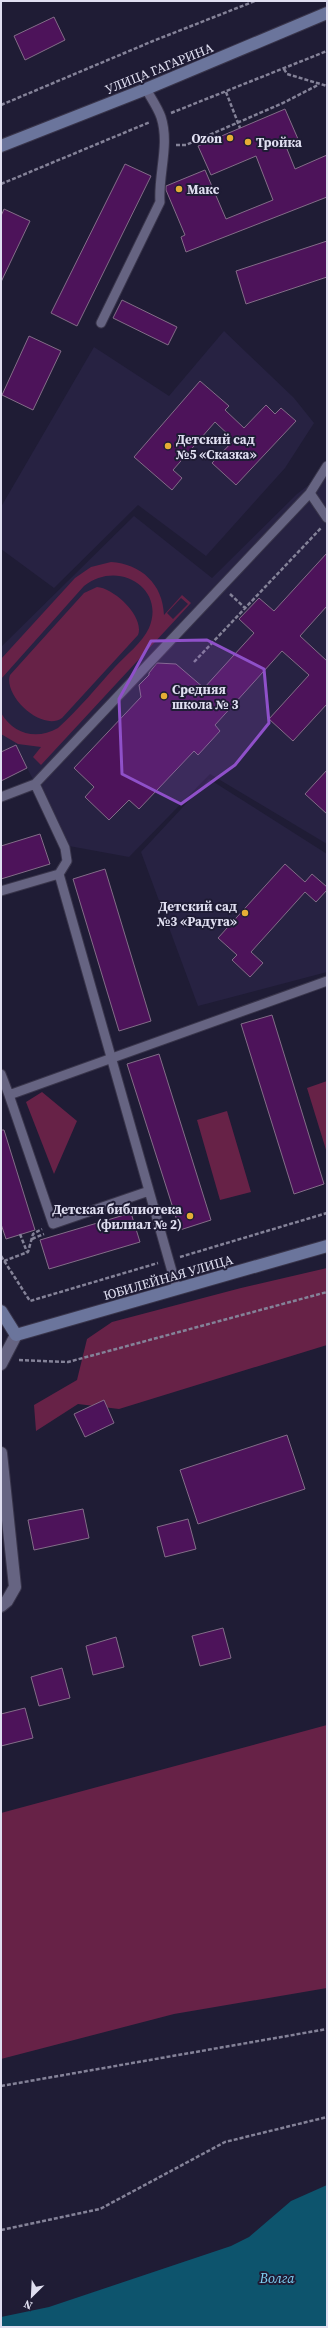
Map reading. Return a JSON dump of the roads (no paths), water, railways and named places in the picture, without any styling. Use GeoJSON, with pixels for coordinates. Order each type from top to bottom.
{"type":"FeatureCollection","features":[{"type":"Feature","properties":{"kind":"street","name":"УЛИЦА ГАГАРИНА"},"geometry":{"type":"LineString","coordinates":[[1,146],[146,89],[327,13]]}},
{"type":"Feature","properties":{"kind":"street","name":"ЮБИЛЕЙНАЯ УЛИЦА"},"geometry":{"type":"LineString","coordinates":[[16,1335],[327,1246]]}},
{"type":"Feature","properties":{"kind":"street"},"geometry":{"type":"LineString","coordinates":[[1,1311],[16,1335],[2,1362]]}},
{"type":"Feature","properties":{"kind":"street"},"geometry":{"type":"LineString","coordinates":[[1,1453],[15,1587],[7,1601],[1,1606]]}},
{"type":"Feature","properties":{"kind":"lane"},"geometry":{"type":"LineString","coordinates":[[101,323],[160,202],[159,184],[165,144],[161,117],[146,89]]}},
{"type":"Feature","properties":{"kind":"lane"},"geometry":{"type":"LineString","coordinates":[[1,797],[35,784],[221,585],[310,493],[327,466]]}},
{"type":"Feature","properties":{"kind":"lane"},"geometry":{"type":"LineString","coordinates":[[310,493],[327,518]]}},
{"type":"Feature","properties":{"kind":"lane"},"geometry":{"type":"LineString","coordinates":[[35,784],[65,848],[66,861],[59,874],[177,1289]]}},
{"type":"Feature","properties":{"kind":"lane"},"geometry":{"type":"LineString","coordinates":[[1,891],[59,874]]}},
{"type":"Feature","properties":{"kind":"lane"},"geometry":{"type":"LineString","coordinates":[[9,1095],[327,981]]}},
{"type":"Feature","properties":{"kind":"lane"},"geometry":{"type":"LineString","coordinates":[[1,1074],[53,1224],[149,1191]]}},
{"type":"Feature","properties":{"kind":"water","name":"Волга"},"geometry":{"type":"Polygon","coordinates":[[[327,2185],[327,2327],[1,2327],[1,2317],[49,2307],[231,2246],[249,2237],[291,2201],[327,2185]]]}},
{"type":"Feature","properties":{"kind":"place","name":"Ozon"},"geometry":{"type":"Point","coordinates":[230,138]}},
{"type":"Feature","properties":{"kind":"place","name":"Тройка"},"geometry":{"type":"Point","coordinates":[248,142]}},
{"type":"Feature","properties":{"kind":"place","name":"Макс"},"geometry":{"type":"Point","coordinates":[179,189]}},
{"type":"Feature","properties":{"kind":"place","name":"Детский сад №5 «Сказка»"},"geometry":{"type":"Point","coordinates":[168,446]}},
{"type":"Feature","properties":{"kind":"place","name":"Средняя школа № 3"},"geometry":{"type":"Point","coordinates":[164,696]}},
{"type":"Feature","properties":{"kind":"place","name":"Детский сад №3 «Радуга»"},"geometry":{"type":"Point","coordinates":[245,913]}},
{"type":"Feature","properties":{"kind":"place","name":"Детская библиотека (филиал № 2)"},"geometry":{"type":"Point","coordinates":[190,1216]}}]}
